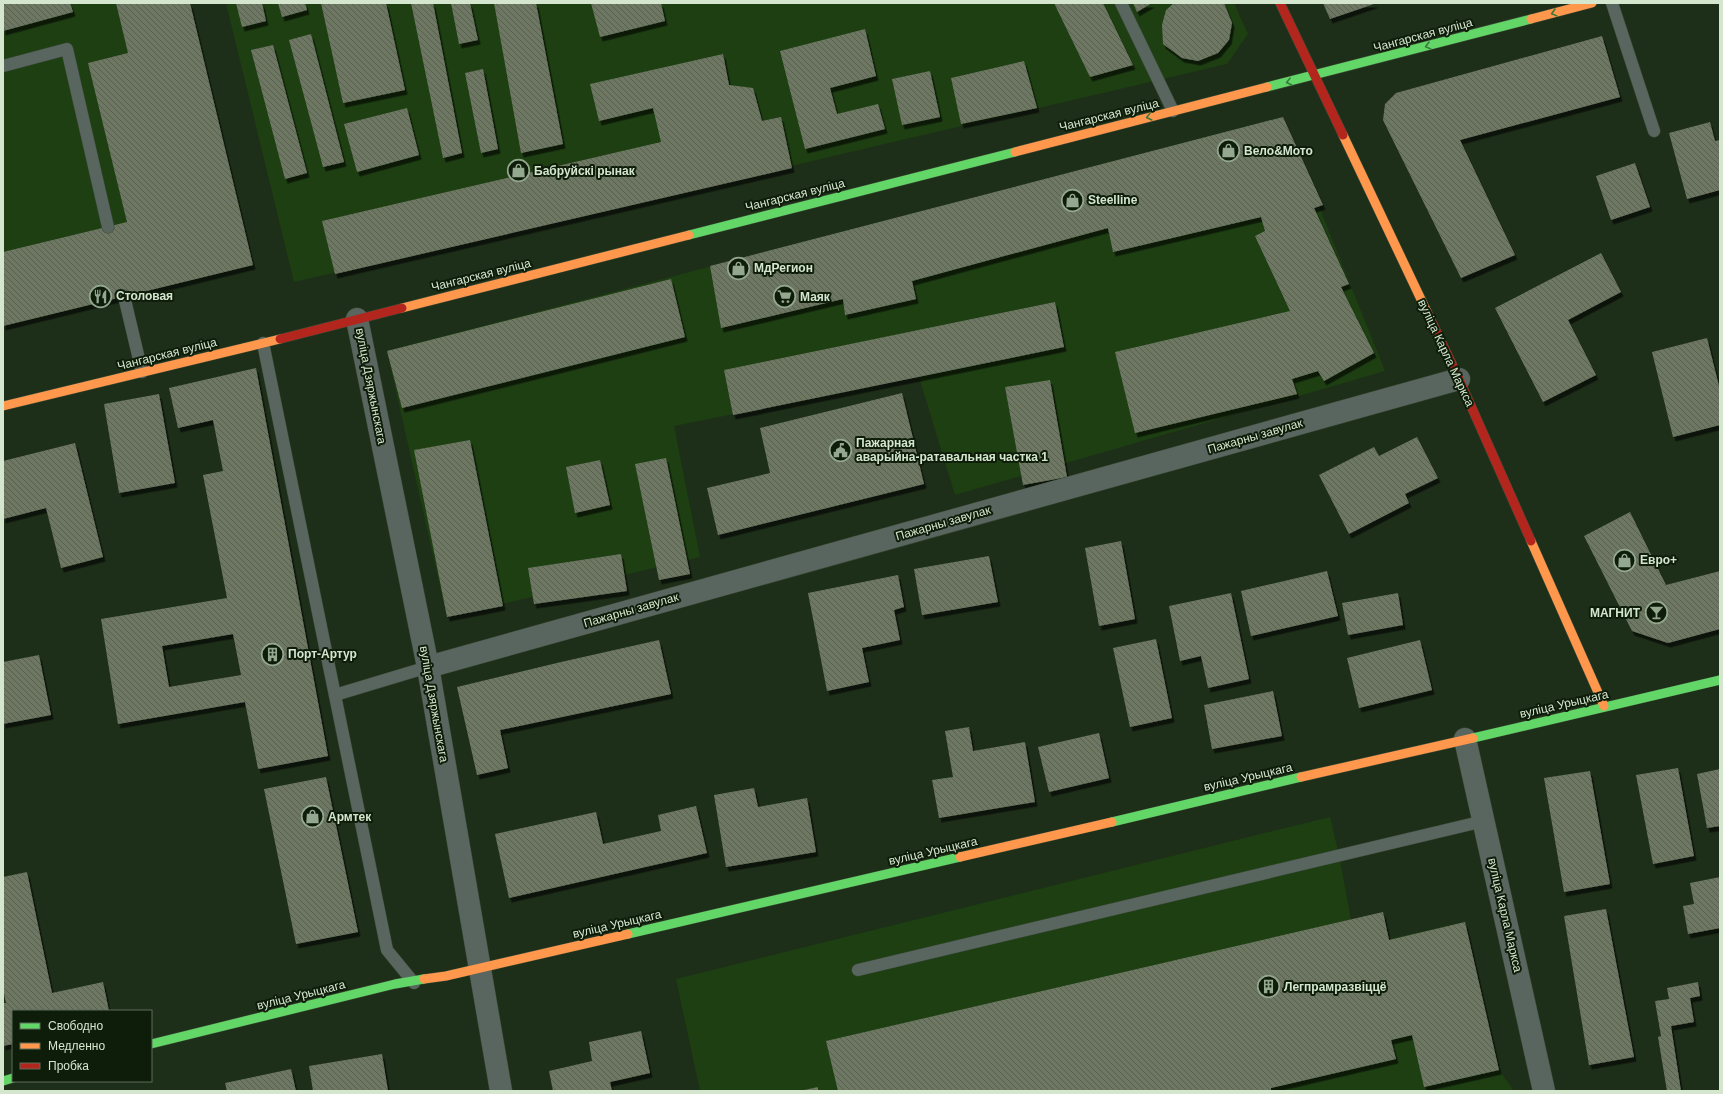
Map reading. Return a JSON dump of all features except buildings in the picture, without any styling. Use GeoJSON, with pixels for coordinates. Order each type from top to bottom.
{"type":"FeatureCollection","features":[{"type":"Feature","properties":{"kind":"street","name":"вуліца Карла Маркса"},"geometry":{"type":"LineString","coordinates":[[1280,3],[1458,379],[1604,706]]}},
{"type":"Feature","properties":{"kind":"street","name":"Чангарская вуліца"},"geometry":{"type":"LineString","coordinates":[[3,406],[263,343],[1592,3]]}},
{"type":"Feature","properties":{"kind":"street","name":"вуліца Дзяржынскага"},"geometry":{"type":"LineString","coordinates":[[357,319],[428,667],[501,1091]]}},
{"type":"Feature","properties":{"kind":"street","name":"Пажарны завулак"},"geometry":{"type":"LineString","coordinates":[[428,667],[1458,379]]}},
{"type":"Feature","properties":{"kind":"street","name":"вуліца Урыцкага"},"geometry":{"type":"LineString","coordinates":[[152,1044],[396,984],[414,983],[479,969],[1720,680]]}},
{"type":"Feature","properties":{"kind":"street","name":"вуліца Карла Маркса"},"geometry":{"type":"LineString","coordinates":[[1465,739],[1544,1091]]}},
{"type":"Feature","properties":{"kind":"lane"},"geometry":{"type":"LineString","coordinates":[[1121,3],[1173,111]]}},
{"type":"Feature","properties":{"kind":"lane"},"geometry":{"type":"LineString","coordinates":[[1612,3],[1654,131]]}},
{"type":"Feature","properties":{"kind":"lane"},"geometry":{"type":"LineString","coordinates":[[3,66],[67,49],[108,227]]}},
{"type":"Feature","properties":{"kind":"lane"},"geometry":{"type":"LineString","coordinates":[[124,296],[142,372]]}},
{"type":"Feature","properties":{"kind":"lane"},"geometry":{"type":"LineString","coordinates":[[263,343],[387,950],[414,983]]}},
{"type":"Feature","properties":{"kind":"lane"},"geometry":{"type":"LineString","coordinates":[[335,695],[428,667]]}},
{"type":"Feature","properties":{"kind":"lane"},"geometry":{"type":"LineString","coordinates":[[858,970],[1484,821]]}},
{"type":"Feature","properties":{"kind":"shaded area"},"geometry":{"type":"Polygon","coordinates":[[[3,3],[190,3],[253,265],[3,326],[3,3]]]}},
{"type":"Feature","properties":{"kind":"shaded area","name":"Бабруйскі рынак"},"geometry":{"type":"Polygon","coordinates":[[[226,3],[1234,3],[1248,34],[1227,64],[294,282],[226,3]]]}},
{"type":"Feature","properties":{"kind":"shaded area"},"geometry":{"type":"Polygon","coordinates":[[[1283,117],[1385,371],[955,495],[919,377],[674,426],[700,557],[447,617],[387,351],[1283,117]]]}},
{"type":"Feature","properties":{"kind":"shaded area"},"geometry":{"type":"Polygon","coordinates":[[[1330,817],[1339,855],[1351,920],[1383,912],[1389,939],[1465,922],[1499,1070],[1514,1091],[700,1091],[676,979],[1330,817]]]}},
{"type":"Feature","properties":{"kind":"traffic: fast"},"geometry":{"type":"LineString","coordinates":[[1267,87],[1531,19]]}},
{"type":"Feature","properties":{"kind":"traffic: fast"},"geometry":{"type":"LineString","coordinates":[[689,235],[1015,152]]}},
{"type":"Feature","properties":{"kind":"traffic: fast"},"geometry":{"type":"LineString","coordinates":[[1473,738],[1720,680]]}},
{"type":"Feature","properties":{"kind":"traffic: fast"},"geometry":{"type":"LineString","coordinates":[[1112,822],[1301,777]]}},
{"type":"Feature","properties":{"kind":"traffic: fast"},"geometry":{"type":"LineString","coordinates":[[628,934],[960,857]]}},
{"type":"Feature","properties":{"kind":"traffic: fast"},"geometry":{"type":"LineString","coordinates":[[152,1044],[395,984],[424,979]]}},
{"type":"Feature","properties":{"kind":"traffic: fast"},"geometry":{"type":"LineString","coordinates":[[3,1081],[12,1078]]}},
{"type":"Feature","properties":{"kind":"traffic: slow"},"geometry":{"type":"LineString","coordinates":[[1531,19],[1592,3]]}},
{"type":"Feature","properties":{"kind":"traffic: slow"},"geometry":{"type":"LineString","coordinates":[[1015,152],[1267,87]]}},
{"type":"Feature","properties":{"kind":"traffic: slow"},"geometry":{"type":"LineString","coordinates":[[1343,135],[1427,312]]}},
{"type":"Feature","properties":{"kind":"traffic: slow"},"geometry":{"type":"LineString","coordinates":[[402,308],[689,235]]}},
{"type":"Feature","properties":{"kind":"traffic: slow"},"geometry":{"type":"LineString","coordinates":[[3,406],[280,339]]}},
{"type":"Feature","properties":{"kind":"traffic: slow"},"geometry":{"type":"LineString","coordinates":[[1531,541],[1604,706]]}},
{"type":"Feature","properties":{"kind":"traffic: slow"},"geometry":{"type":"LineString","coordinates":[[1301,777],[1473,738]]}},
{"type":"Feature","properties":{"kind":"traffic: slow"},"geometry":{"type":"LineString","coordinates":[[960,857],[1112,822]]}},
{"type":"Feature","properties":{"kind":"traffic: slow"},"geometry":{"type":"LineString","coordinates":[[424,979],[446,976],[628,934]]}},
{"type":"Feature","properties":{"kind":"traffic: jam"},"geometry":{"type":"LineString","coordinates":[[1280,3],[1343,135]]}},
{"type":"Feature","properties":{"kind":"traffic: jam"},"geometry":{"type":"LineString","coordinates":[[280,339],[402,308]]}},
{"type":"Feature","properties":{"kind":"traffic: jam"},"geometry":{"type":"LineString","coordinates":[[1427,312],[1459,379],[1531,541]]}},
{"type":"Feature","properties":{"kind":"place","name":"Вело&Мото"},"geometry":{"type":"Point","coordinates":[1228,151]}},
{"type":"Feature","properties":{"kind":"place","name":"Бабруйскі рынак"},"geometry":{"type":"Point","coordinates":[518,171]}},
{"type":"Feature","properties":{"kind":"place","name":"Steelline"},"geometry":{"type":"Point","coordinates":[1073,200]}},
{"type":"Feature","properties":{"kind":"place","name":"МдРегион"},"geometry":{"type":"Point","coordinates":[739,268]}},
{"type":"Feature","properties":{"kind":"place","name":"Столовая"},"geometry":{"type":"Point","coordinates":[100,296]}},
{"type":"Feature","properties":{"kind":"place","name":"Маяк"},"geometry":{"type":"Point","coordinates":[785,297]}},
{"type":"Feature","properties":{"kind":"place","name":"Пажарная аварыйна-ратавальная частка 1"},"geometry":{"type":"Point","coordinates":[840,450]}},
{"type":"Feature","properties":{"kind":"place","name":"Евро+"},"geometry":{"type":"Point","coordinates":[1624,560]}},
{"type":"Feature","properties":{"kind":"place","name":"МАГНИТ"},"geometry":{"type":"Point","coordinates":[1656,613]}},
{"type":"Feature","properties":{"kind":"place","name":"Порт-Артур"},"geometry":{"type":"Point","coordinates":[273,654]}},
{"type":"Feature","properties":{"kind":"place","name":"Армтек"},"geometry":{"type":"Point","coordinates":[312,817]}},
{"type":"Feature","properties":{"kind":"place","name":"Легпрамразвіццё"},"geometry":{"type":"Point","coordinates":[1269,987]}}]}
